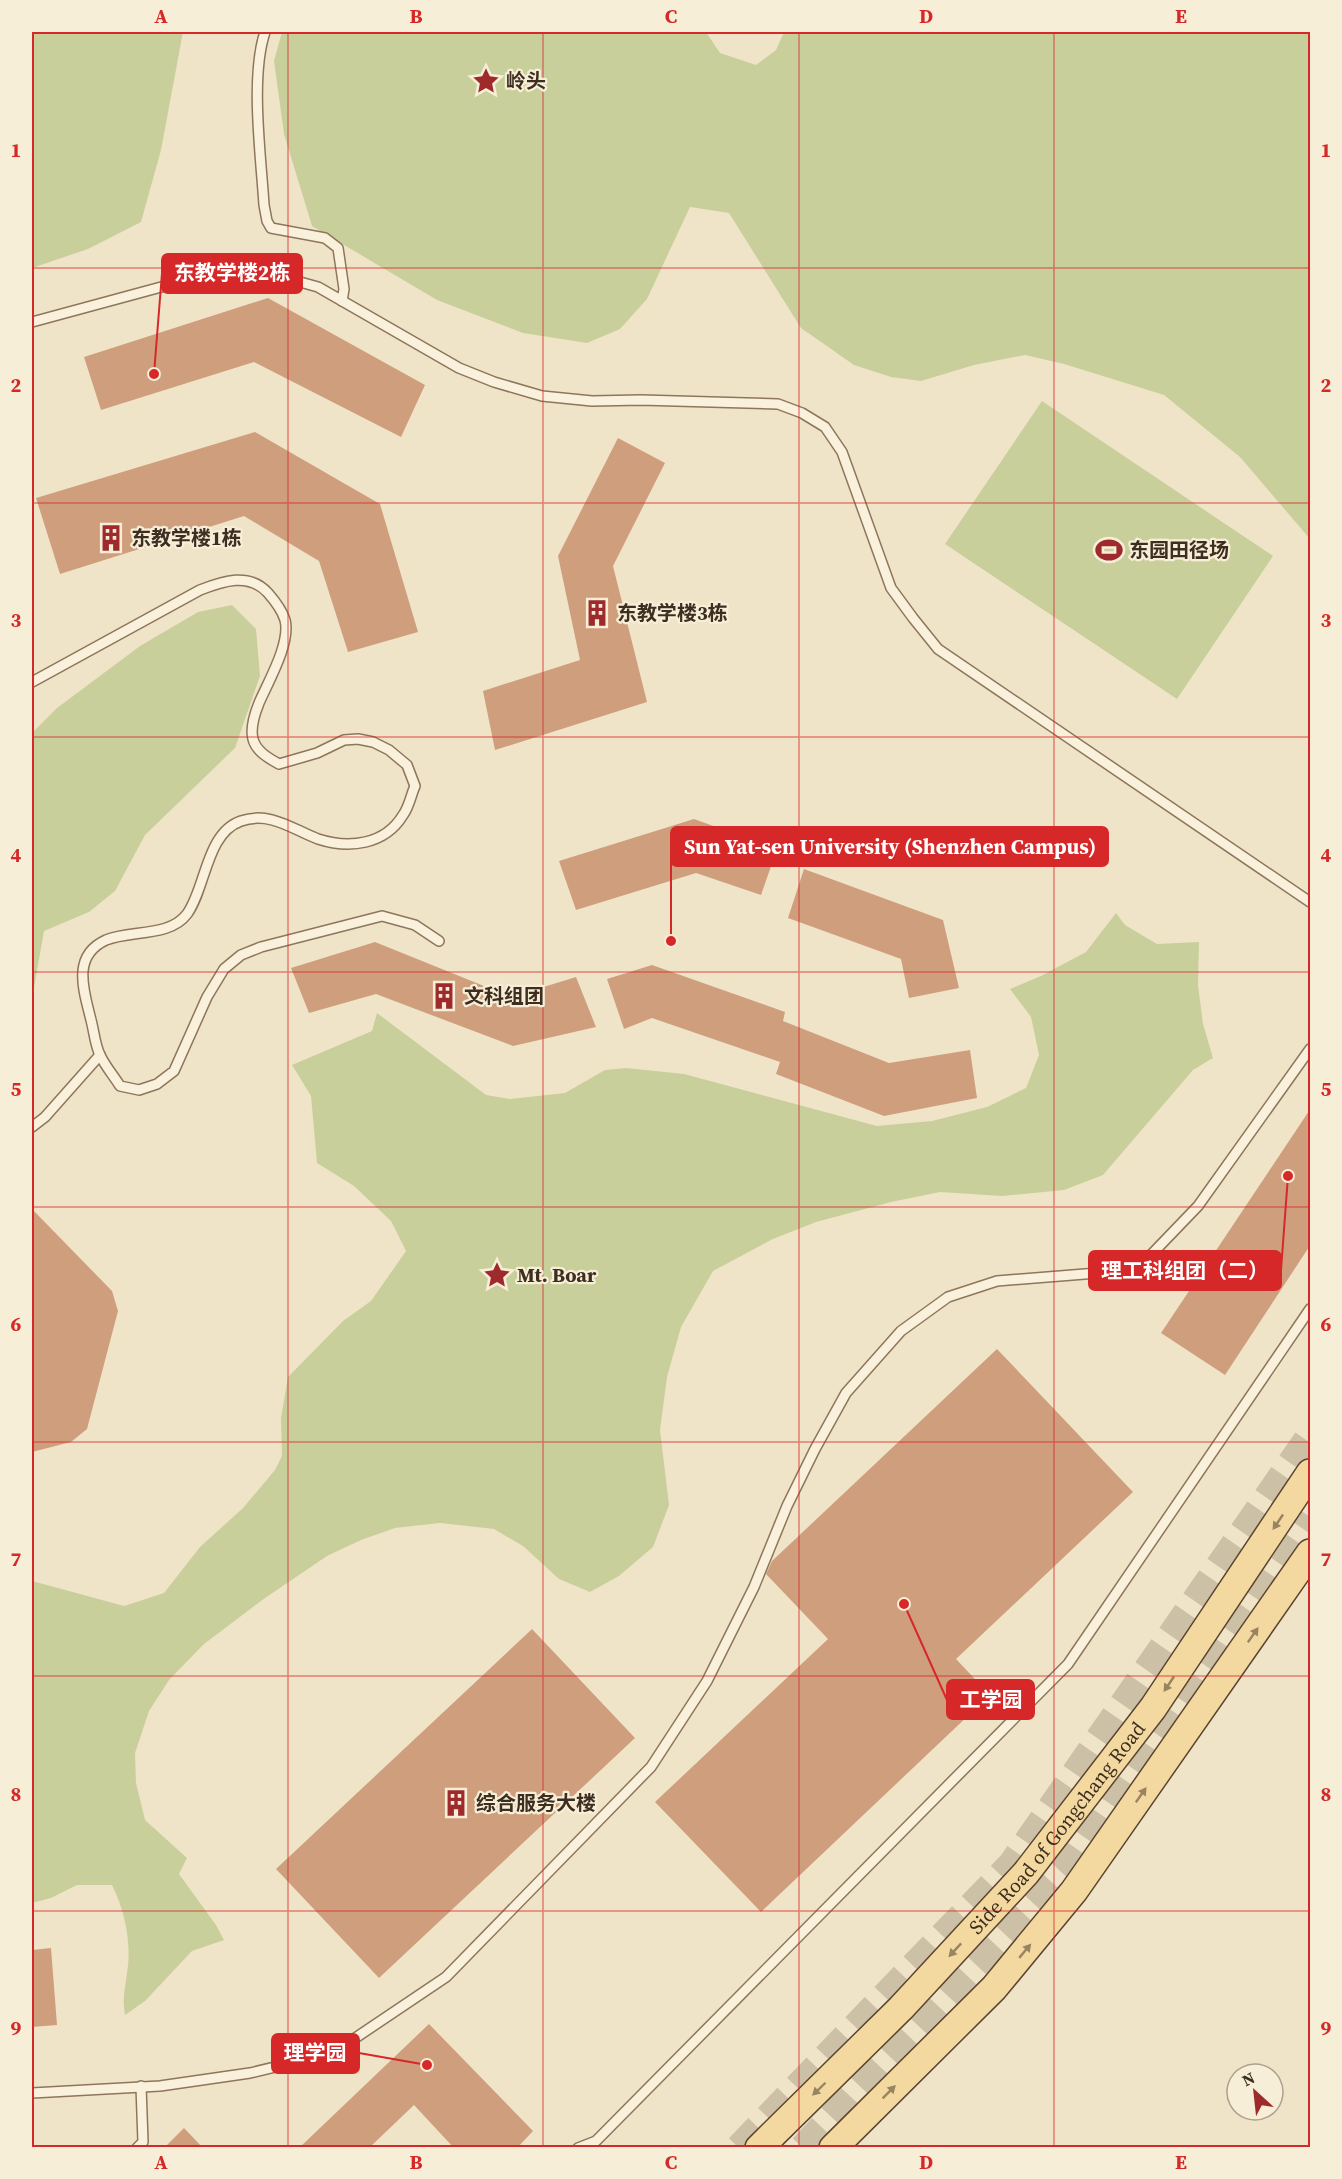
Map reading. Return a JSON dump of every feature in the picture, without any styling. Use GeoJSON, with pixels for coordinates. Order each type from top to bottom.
{"type":"FeatureCollection","features":[{"type":"Feature","properties":{"kind":"main road","name":"Side Road of Gongchang Road"},"geometry":{"type":"LineString","coordinates":[[759,2148],[901,2008],[1026,1873],[1153,1708],[1311,1473]]}},
{"type":"Feature","properties":{"kind":"main road"},"geometry":{"type":"LineString","coordinates":[[833,2148],[994,1988],[1074,1891],[1311,1553]]}},
{"type":"Feature","properties":{"kind":"lane"},"geometry":{"type":"LineString","coordinates":[[265,32],[261,43],[258,99],[264,205],[267,221],[271,228],[325,238],[338,248],[344,289],[342,301]]}},
{"type":"Feature","properties":{"kind":"lane"},"geometry":{"type":"LineString","coordinates":[[32,322],[176,282],[217,273],[242,271],[297,280],[318,287],[459,368],[494,382],[542,396],[592,401],[778,404],[802,413],[825,427],[842,453],[891,588],[938,649],[1311,902]]}},
{"type":"Feature","properties":{"kind":"lane"},"geometry":{"type":"LineString","coordinates":[[32,682],[200,590],[220,582],[251,581],[264,589],[277,604],[285,620],[286,632],[281,650],[256,708],[253,722],[253,740],[263,755],[279,764],[317,753],[344,740],[357,739],[374,742],[389,750],[407,765],[415,786],[403,816],[385,835],[372,842],[348,845],[319,839],[276,820],[256,818],[238,822],[223,834],[214,847],[193,904],[186,916],[159,930],[108,940],[95,946],[85,960],[82,982],[100,1055],[120,1086],[139,1090],[158,1084],[174,1071],[207,997],[224,969],[241,955],[261,946],[382,916],[415,925],[439,940]]}},
{"type":"Feature","properties":{"kind":"lane"},"geometry":{"type":"LineString","coordinates":[[32,2093],[141,2086],[250,2073],[333,2053],[446,1977],[651,1767],[707,1682],[754,1587],[787,1506],[846,1393],[901,1331],[948,1297],[997,1281],[1110,1272],[1148,1258],[1198,1206],[1311,1049]]}},
{"type":"Feature","properties":{"kind":"lane"},"geometry":{"type":"LineString","coordinates":[[32,1126],[45,1117],[100,1055]]}},
{"type":"Feature","properties":{"kind":"lane"},"geometry":{"type":"LineString","coordinates":[[578,2148],[596,2140],[1068,1664],[1311,1309]]}},
{"type":"Feature","properties":{"kind":"lane"},"geometry":{"type":"LineString","coordinates":[[136,2148],[143,2142],[141,2086]]}},
{"type":"Feature","properties":{"kind":"green space"},"geometry":{"type":"Polygon","coordinates":[[[32,32],[183,32],[161,150],[141,222],[88,249],[32,268],[32,32]]]}},
{"type":"Feature","properties":{"kind":"green space"},"geometry":{"type":"Polygon","coordinates":[[[282,32],[706,32],[720,53],[756,65],[776,50],[784,32],[1310,32],[1310,539],[1240,457],[1164,395],[1064,364],[1025,355],[974,365],[921,381],[891,377],[854,365],[801,328],[729,213],[690,207],[647,299],[620,329],[587,343],[523,333],[437,300],[312,226],[284,134],[274,61],[282,32]]]}},
{"type":"Feature","properties":{"kind":"green space","name":"东园田径场"},"geometry":{"type":"Polygon","coordinates":[[[1042,401],[1273,556],[1177,699],[945,544],[1042,401]]]}},
{"type":"Feature","properties":{"kind":"green space"},"geometry":{"type":"Polygon","coordinates":[[[232,605],[256,629],[260,676],[235,748],[145,835],[115,891],[89,912],[44,931],[32,999],[32,733],[57,708],[140,646],[198,612],[232,605]]]}},
{"type":"Feature","properties":{"kind":"green space"},"geometry":{"type":"Polygon","coordinates":[[[1116,913],[1125,925],[1157,944],[1199,942],[1198,985],[1203,1024],[1213,1058],[1193,1070],[1103,1175],[1064,1190],[1002,1196],[940,1192],[891,1202],[816,1222],[773,1239],[713,1271],[681,1327],[667,1377],[660,1430],[669,1505],[653,1547],[619,1576],[590,1592],[559,1579],[523,1546],[494,1529],[440,1523],[395,1528],[361,1540],[327,1556],[265,1598],[204,1644],[169,1680],[149,1711],[135,1753],[136,1783],[145,1820],[187,1858],[179,1874],[216,1925],[224,1940],[192,1951],[145,2001],[125,2015],[128,1939],[121,1906],[112,1885],[77,1885],[51,1898],[32,1903],[32,1581],[124,1606],[164,1593],[200,1547],[243,1508],[275,1470],[282,1456],[281,1418],[288,1377],[343,1321],[371,1301],[406,1251],[391,1221],[354,1186],[317,1163],[311,1096],[292,1065],[372,1031],[377,1013],[486,1095],[510,1099],[565,1093],[605,1070],[626,1068],[684,1074],[877,1126],[932,1121],[987,1107],[1026,1088],[1039,1055],[1031,1017],[1010,989],[1041,976],[1086,952],[1116,913]]]}},
{"type":"Feature","properties":{"kind":"building"},"geometry":{"type":"Polygon","coordinates":[[[268,298],[425,385],[401,437],[254,362],[101,410],[84,357],[268,298]]]}},
{"type":"Feature","properties":{"kind":"building","name":"东教学楼1栋"},"geometry":{"type":"Polygon","coordinates":[[[255,432],[380,504],[418,632],[348,652],[319,561],[244,516],[60,574],[36,498],[255,432]]]}},
{"type":"Feature","properties":{"kind":"building","name":"东教学楼3栋"},"geometry":{"type":"Polygon","coordinates":[[[618,438],[665,463],[613,566],[647,702],[495,750],[483,691],[580,660],[558,556],[618,438]]]}},
{"type":"Feature","properties":{"kind":"building"},"geometry":{"type":"Polygon","coordinates":[[[694,819],[777,849],[761,895],[696,873],[576,910],[559,861],[694,819]]]}},
{"type":"Feature","properties":{"kind":"building"},"geometry":{"type":"Polygon","coordinates":[[[804,869],[943,920],[959,988],[909,998],[901,959],[788,918],[804,869]]]}},
{"type":"Feature","properties":{"kind":"building","name":"文科组团"},"geometry":{"type":"Polygon","coordinates":[[[375,942],[511,997],[576,977],[596,1027],[513,1046],[376,994],[309,1013],[291,968],[375,942]]]}},
{"type":"Feature","properties":{"kind":"building"},"geometry":{"type":"Polygon","coordinates":[[[652,965],[785,1012],[783,1021],[889,1063],[970,1050],[977,1098],[884,1116],[776,1074],[780,1062],[652,1018],[624,1029],[607,979],[652,965]]]}},
{"type":"Feature","properties":{"kind":"building"},"geometry":{"type":"Polygon","coordinates":[[[1311,1108],[1311,1244],[1225,1375],[1161,1333],[1311,1108]]]}},
{"type":"Feature","properties":{"kind":"building"},"geometry":{"type":"Polygon","coordinates":[[[32,1209],[112,1291],[118,1311],[87,1429],[71,1442],[32,1452],[32,1209]]]}},
{"type":"Feature","properties":{"kind":"building"},"geometry":{"type":"Polygon","coordinates":[[[997,1349],[1133,1492],[956,1659],[990,1695],[761,1912],[655,1802],[828,1639],[766,1574],[772,1561],[997,1349]]]}},
{"type":"Feature","properties":{"kind":"building","name":"综合服务大楼"},"geometry":{"type":"Polygon","coordinates":[[[532,1629],[635,1738],[379,1978],[276,1869],[532,1629]]]}},
{"type":"Feature","properties":{"kind":"building"},"geometry":{"type":"Polygon","coordinates":[[[51,1948],[57,2025],[32,2027],[32,1950],[51,1948]]]}},
{"type":"Feature","properties":{"kind":"building"},"geometry":{"type":"Polygon","coordinates":[[[429,2024],[533,2131],[517,2148],[454,2148],[414,2105],[369,2148],[299,2148],[429,2024]]]}},
{"type":"Feature","properties":{"kind":"building"},"geometry":{"type":"Polygon","coordinates":[[[184,2128],[203,2148],[164,2148],[184,2128]]]}},
{"type":"Feature","properties":{"kind":"tunnel"},"geometry":{"type":"LineString","coordinates":[[739,2148],[1012,1864],[1310,1436]]}},
{"type":"Feature","properties":{"kind":"tunnel"},"geometry":{"type":"LineString","coordinates":[[803,2148],[1069,1865],[1310,1517]]}},
{"type":"Feature","properties":{"kind":"place","name":"岭头"},"geometry":{"type":"Point","coordinates":[486,81]}},
{"type":"Feature","properties":{"kind":"place","name":"东教学楼2栋"},"geometry":{"type":"Point","coordinates":[154,374]}},
{"type":"Feature","properties":{"kind":"place","name":"东教学楼1栋"},"geometry":{"type":"Point","coordinates":[111,538]}},
{"type":"Feature","properties":{"kind":"place","name":"东园田径场"},"geometry":{"type":"Point","coordinates":[1109,550]}},
{"type":"Feature","properties":{"kind":"place","name":"东教学楼3栋"},"geometry":{"type":"Point","coordinates":[597,613]}},
{"type":"Feature","properties":{"kind":"place","name":"Sun Yat-sen University (Shenzhen Campus)"},"geometry":{"type":"Point","coordinates":[671,941]}},
{"type":"Feature","properties":{"kind":"place","name":"文科组团"},"geometry":{"type":"Point","coordinates":[444,996]}},
{"type":"Feature","properties":{"kind":"place","name":"理工科组团（二）"},"geometry":{"type":"Point","coordinates":[1288,1176]}},
{"type":"Feature","properties":{"kind":"place","name":"Mt. Boar"},"geometry":{"type":"Point","coordinates":[497,1275]}},
{"type":"Feature","properties":{"kind":"place","name":"工学园"},"geometry":{"type":"Point","coordinates":[904,1604]}},
{"type":"Feature","properties":{"kind":"place","name":"综合服务大楼"},"geometry":{"type":"Point","coordinates":[456,1803]}},
{"type":"Feature","properties":{"kind":"place","name":"理学园"},"geometry":{"type":"Point","coordinates":[427,2065]}}]}
